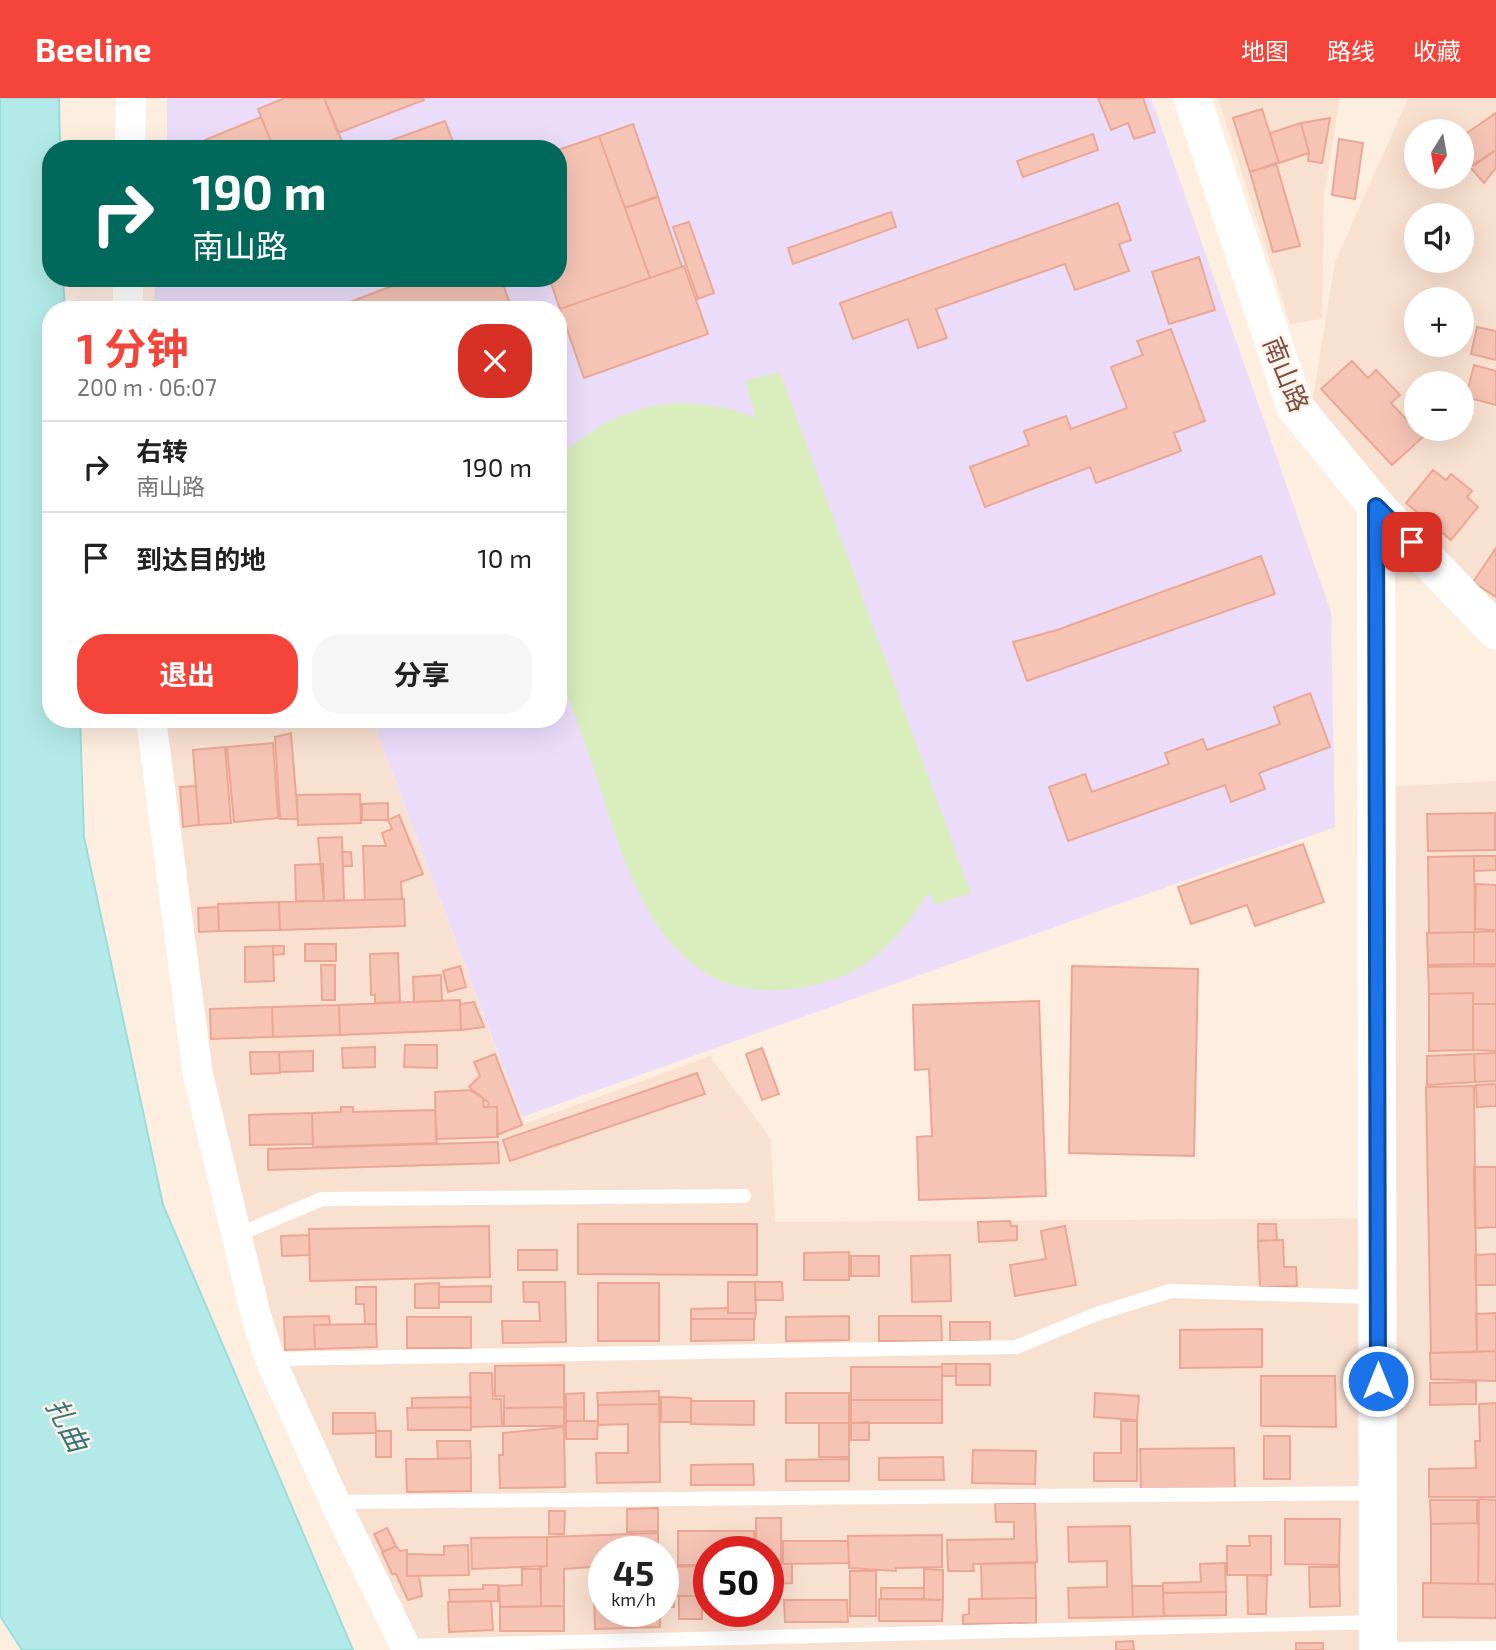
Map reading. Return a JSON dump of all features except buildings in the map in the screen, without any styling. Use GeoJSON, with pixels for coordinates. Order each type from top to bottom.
{"type":"FeatureCollection","features":[{"type":"Feature","properties":{"kind":"main road"},"geometry":{"type":"LineString","coordinates":[[1376,506],[1378,1640]]}},
{"type":"Feature","properties":{"kind":"street"},"geometry":{"type":"LineString","coordinates":[[130,140],[131,98]]}},
{"type":"Feature","properties":{"kind":"street","name":"南山路"},"geometry":{"type":"LineString","coordinates":[[1192,98],[1295,407],[1376,506],[1496,631]]}},
{"type":"Feature","properties":{"kind":"street"},"geometry":{"type":"LineString","coordinates":[[152,728],[198,1075],[235,1236],[270,1359],[406,1648]]}},
{"type":"Feature","properties":{"kind":"lane"},"geometry":{"type":"LineString","coordinates":[[235,1236],[321,1199],[744,1196]]}},
{"type":"Feature","properties":{"kind":"lane"},"geometry":{"type":"LineString","coordinates":[[270,1359],[1016,1348],[1094,1315],[1171,1291],[1378,1297]]}},
{"type":"Feature","properties":{"kind":"lane"},"geometry":{"type":"LineString","coordinates":[[335,1502],[1378,1493]]}},
{"type":"Feature","properties":{"kind":"lane"},"geometry":{"type":"LineString","coordinates":[[406,1648],[1378,1640],[1496,1648]]}},
{"type":"Feature","properties":{"kind":"shaded area"},"geometry":{"type":"Polygon","coordinates":[[[167,98],[1151,98],[1331,612],[1335,827],[522,1117],[375,728],[567,728],[567,301],[154,301],[155,287],[567,287],[567,140],[167,140],[167,98]]]}},
{"type":"Feature","properties":{"kind":"shaded area"},"geometry":{"type":"Polygon","coordinates":[[[1218,98],[1340,98],[1324,196],[1322,319],[1290,324],[1218,98]]]}},
{"type":"Feature","properties":{"kind":"shaded area"},"geometry":{"type":"Polygon","coordinates":[[[1408,98],[1496,98],[1496,648],[1410,557],[1313,398],[1335,262],[1408,98]]]}},
{"type":"Feature","properties":{"kind":"shaded area"},"geometry":{"type":"Polygon","coordinates":[[[161,728],[375,728],[524,1124],[710,1056],[771,1139],[775,1222],[1381,1218],[1383,787],[1496,781],[1496,1650],[407,1650],[335,1502],[235,1236],[161,728]]]}},
{"type":"Feature","properties":{"kind":"green space"},"geometry":{"type":"Polygon","coordinates":[[[780,372],[971,893],[935,905],[929,892],[900,932],[869,961],[831,981],[782,990],[738,987],[702,971],[673,945],[650,912],[631,875],[567,693],[567,450],[607,423],[648,407],[670,404],[713,406],[756,418],[745,381],[780,372]]]}},
{"type":"Feature","properties":{"kind":"water","name":"扎曲"},"geometry":{"type":"Polygon","coordinates":[[[0,98],[59,98],[60,140],[42,140],[42,287],[64,287],[64,301],[42,301],[42,728],[80,728],[84,837],[163,1205],[353,1650],[22,1650],[0,1616],[0,98]]]}},
{"type":"Feature","properties":{"kind":"route"},"geometry":{"type":"LineString","coordinates":[[1378,1381],[1376,506],[1412,542]]}}]}
